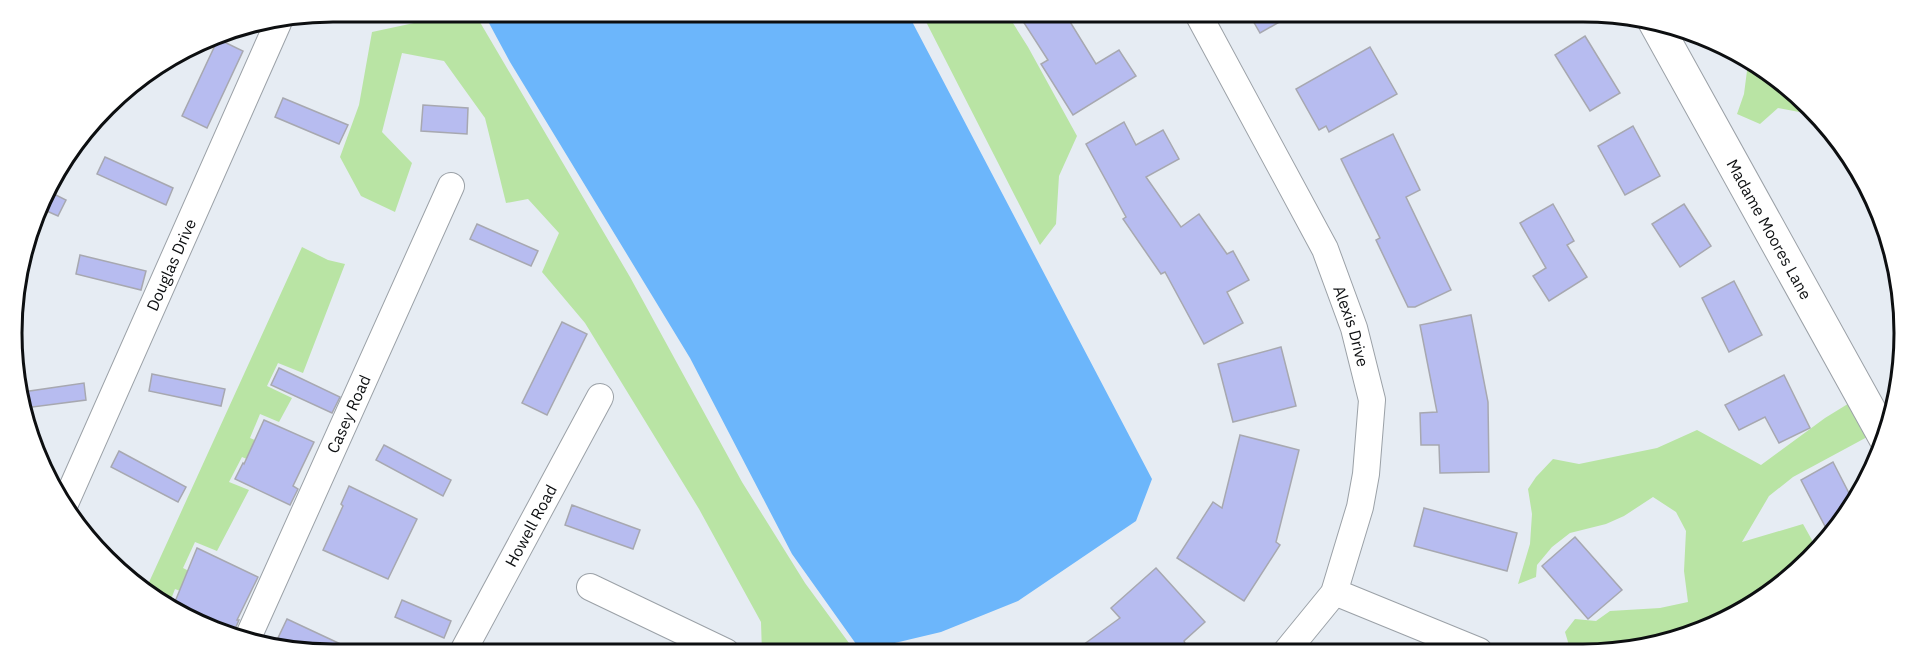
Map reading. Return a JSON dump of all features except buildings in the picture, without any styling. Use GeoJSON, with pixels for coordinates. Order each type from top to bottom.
{"type":"FeatureCollection","features":[{"type":"Feature","properties":{"kind":"street","name":"Alexis Drive"},"geometry":{"type":"LineString","coordinates":[[1203,23],[1325,249],[1354,328],[1372,400],[1366,474],[1360,507],[1334,593],[1293,644]]}},
{"type":"Feature","properties":{"kind":"street","name":"Douglas Drive"},"geometry":{"type":"LineString","coordinates":[[68,496],[276,28]]}},
{"type":"Feature","properties":{"kind":"street","name":"Madame Moores Lane"},"geometry":{"type":"LineString","coordinates":[[1660,32],[1880,428]]}},
{"type":"Feature","properties":{"kind":"street","name":"Casey Road"},"geometry":{"type":"LineString","coordinates":[[250,633],[451,186]]}},
{"type":"Feature","properties":{"kind":"street","name":"Howell Road"},"geometry":{"type":"LineString","coordinates":[[467,644],[600,397]]}},
{"type":"Feature","properties":{"kind":"street"},"geometry":{"type":"LineString","coordinates":[[590,587],[707,644]]}},
{"type":"Feature","properties":{"kind":"street"},"geometry":{"type":"LineString","coordinates":[[1334,593],[1462,644]]}},
{"type":"Feature","properties":{"kind":"green space"},"geometry":{"type":"Polygon","coordinates":[[[414,23],[480,23],[630,277],[742,482],[805,583],[850,644],[762,644],[761,622],[699,509],[585,323],[542,272],[559,233],[528,199],[506,203],[485,118],[444,61],[402,53],[382,132],[412,163],[395,212],[361,196],[340,157],[359,105],[372,32],[414,23]]]}},
{"type":"Feature","properties":{"kind":"green space"},"geometry":{"type":"Polygon","coordinates":[[[927,23],[1013,23],[1077,136],[1059,176],[1056,224],[1040,245],[927,23]]]}},
{"type":"Feature","properties":{"kind":"green space"},"geometry":{"type":"Polygon","coordinates":[[[1747,69],[1773,87],[1801,112],[1778,108],[1760,124],[1737,114],[1744,94],[1747,69]]]}},
{"type":"Feature","properties":{"kind":"green space"},"geometry":{"type":"Polygon","coordinates":[[[302,247],[328,260],[345,264],[303,373],[278,363],[267,386],[292,398],[279,422],[260,414],[250,438],[267,445],[259,464],[242,457],[229,482],[249,490],[217,551],[195,542],[183,568],[203,578],[194,596],[175,589],[171,599],[149,583],[302,247]]]}},
{"type":"Feature","properties":{"kind":"green space"},"geometry":{"type":"Polygon","coordinates":[[[1851,402],[1869,436],[1793,477],[1769,496],[1742,542],[1803,524],[1813,543],[1773,580],[1739,603],[1703,621],[1644,639],[1604,644],[1569,644],[1565,632],[1575,619],[1596,621],[1610,611],[1660,608],[1688,602],[1684,571],[1686,531],[1676,512],[1653,497],[1624,516],[1606,524],[1570,533],[1552,547],[1537,565],[1536,577],[1518,584],[1530,544],[1532,514],[1528,489],[1553,459],[1579,464],[1657,448],[1697,430],[1761,465],[1825,418],[1851,402]]]}},
{"type":"Feature","properties":{"kind":"water"},"geometry":{"type":"Polygon","coordinates":[[[489,23],[913,23],[1152,479],[1136,521],[1018,601],[941,632],[890,644],[856,644],[792,554],[690,358],[510,62],[489,23]]]}}]}
